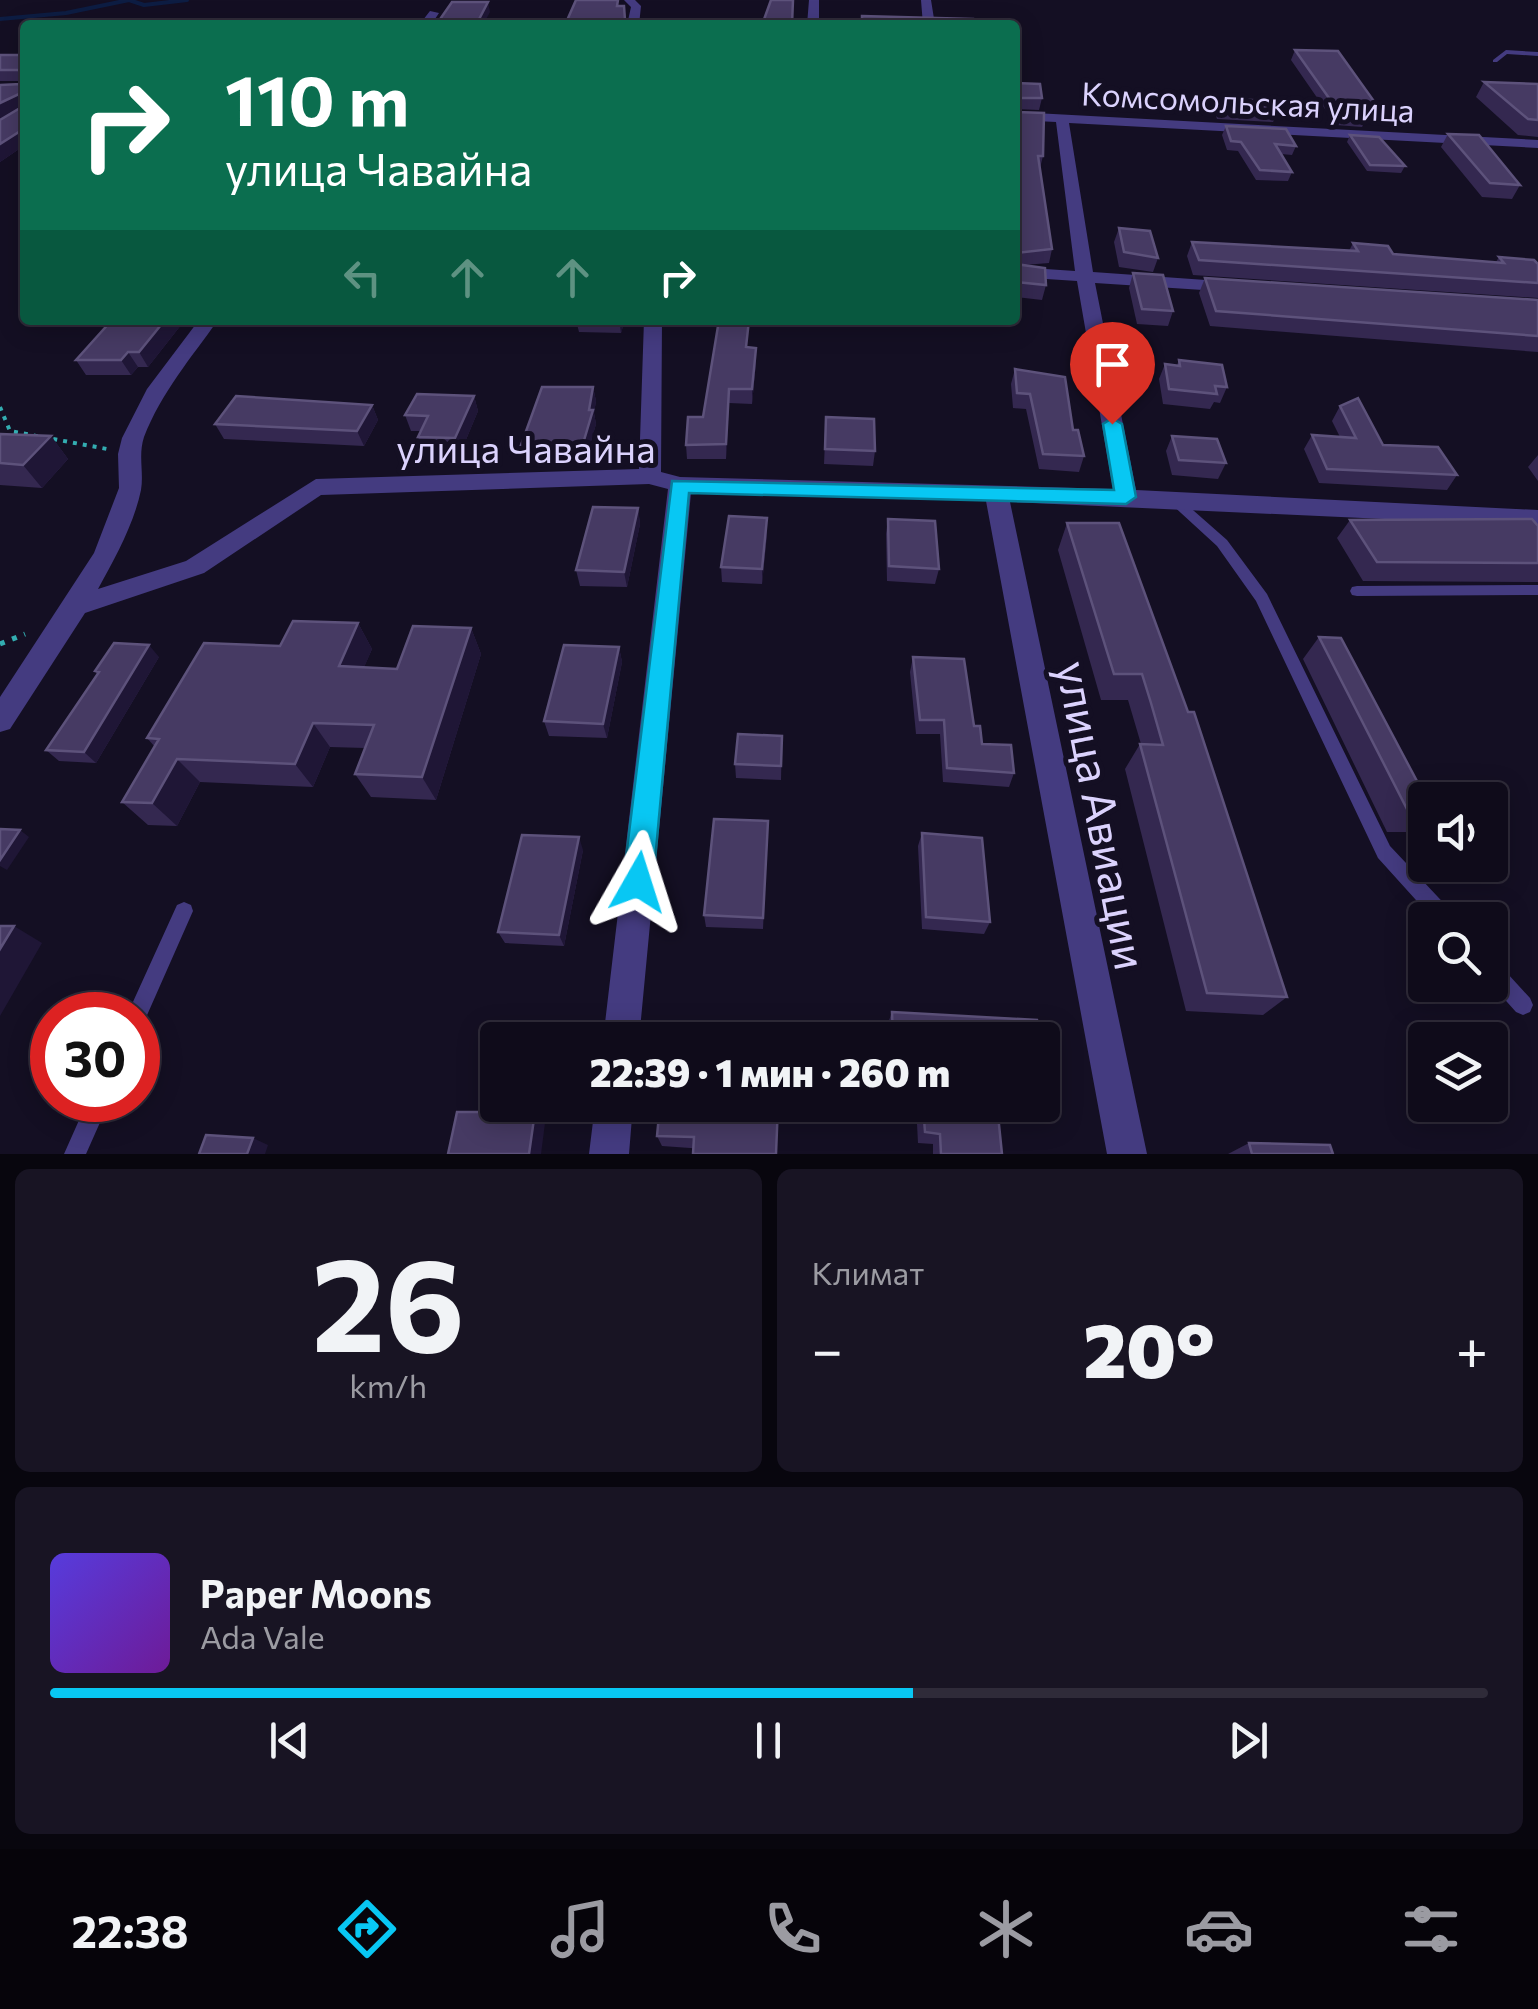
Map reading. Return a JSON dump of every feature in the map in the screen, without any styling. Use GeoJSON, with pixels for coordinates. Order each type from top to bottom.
{"type":"FeatureCollection","features":[{"type":"Feature","properties":{"kind":"street"},"geometry":{"type":"LineString","coordinates":[[429,20],[434,13]]}},
{"type":"Feature","properties":{"kind":"street","name":"Комсомольская улица"},"geometry":{"type":"LineString","coordinates":[[1020,116],[1538,144]]}},
{"type":"Feature","properties":{"kind":"street"},"geometry":{"type":"LineString","coordinates":[[1062,119],[1085,277],[1126,497]]}},
{"type":"Feature","properties":{"kind":"street"},"geometry":{"type":"LineString","coordinates":[[1020,272],[1262,288]]}},
{"type":"Feature","properties":{"kind":"street"},"geometry":{"type":"LineString","coordinates":[[0,720],[76,606],[106,552],[130,488],[129,454],[158,390],[205,325]]}},
{"type":"Feature","properties":{"kind":"street"},"geometry":{"type":"LineString","coordinates":[[650,476],[653,325]]}},
{"type":"Feature","properties":{"kind":"street","name":"улица Чавайна"},"geometry":{"type":"LineString","coordinates":[[76,606],[195,567],[316,488],[650,476],[680,486],[1126,497],[1523,521]]}},
{"type":"Feature","properties":{"kind":"street"},"geometry":{"type":"LineString","coordinates":[[623,1022],[680,486]]}},
{"type":"Feature","properties":{"kind":"street","name":"улица Авиации"},"geometry":{"type":"LineString","coordinates":[[997,494],[1002,540],[1126,1154]]}},
{"type":"Feature","properties":{"kind":"street"},"geometry":{"type":"LineString","coordinates":[[609,1154],[612,1122]]}},
{"type":"Feature","properties":{"kind":"lane"},"geometry":{"type":"LineString","coordinates":[[1496,61],[1506,52],[1538,54]]}},
{"type":"Feature","properties":{"kind":"lane"},"geometry":{"type":"LineString","coordinates":[[1173,499],[1222,542],[1262,598],[1384,852],[1430,902]]}},
{"type":"Feature","properties":{"kind":"lane"},"geometry":{"type":"LineString","coordinates":[[1357,591],[1538,590]]}},
{"type":"Feature","properties":{"kind":"lane"},"geometry":{"type":"LineString","coordinates":[[148,992],[184,911]]}},
{"type":"Feature","properties":{"kind":"lane"},"geometry":{"type":"LineString","coordinates":[[1508,989],[1523,1005]]}},
{"type":"Feature","properties":{"kind":"lane"},"geometry":{"type":"LineString","coordinates":[[75,1154],[89,1122]]}},
{"type":"Feature","properties":{"kind":"path"},"geometry":{"type":"LineString","coordinates":[[0,408],[10,432],[129,454]]}},
{"type":"Feature","properties":{"kind":"building"},"geometry":{"type":"Polygon","coordinates":[[[576,0],[618,0],[617,6],[624,6],[625,20],[567,20],[576,0]]]}},
{"type":"Feature","properties":{"kind":"building"},"geometry":{"type":"Polygon","coordinates":[[[771,0],[793,0],[792,20],[764,20],[771,0]]]}},
{"type":"Feature","properties":{"kind":"building"},"geometry":{"type":"Polygon","coordinates":[[[452,2],[488,2],[479,20],[439,20],[452,2]]]}},
{"type":"Feature","properties":{"kind":"building"},"geometry":{"type":"Polygon","coordinates":[[[862,16],[973,19],[973,20],[862,20],[862,16]]]}},
{"type":"Feature","properties":{"kind":"building"},"geometry":{"type":"Polygon","coordinates":[[[1295,50],[1338,51],[1381,111],[1361,110],[1367,117],[1341,115],[1295,50]]]}},
{"type":"Feature","properties":{"kind":"building"},"geometry":{"type":"Polygon","coordinates":[[[0,55],[20,55],[20,72],[0,70],[0,55]]]}},
{"type":"Feature","properties":{"kind":"building"},"geometry":{"type":"Polygon","coordinates":[[[1484,82],[1538,84],[1538,120],[1528,119],[1484,82]]]}},
{"type":"Feature","properties":{"kind":"building"},"geometry":{"type":"Polygon","coordinates":[[[1020,83],[1040,84],[1042,98],[1020,98],[1020,83]]]}},
{"type":"Feature","properties":{"kind":"building"},"geometry":{"type":"Polygon","coordinates":[[[20,84],[20,93],[0,103],[0,85],[20,84]]]}},
{"type":"Feature","properties":{"kind":"building"},"geometry":{"type":"Polygon","coordinates":[[[1214,98],[1268,101],[1276,116],[1219,113],[1214,98]]]}},
{"type":"Feature","properties":{"kind":"building"},"geometry":{"type":"Polygon","coordinates":[[[20,108],[20,131],[0,144],[0,120],[20,108]]]}},
{"type":"Feature","properties":{"kind":"building"},"geometry":{"type":"Polygon","coordinates":[[[1020,112],[1044,113],[1043,156],[1038,156],[1052,249],[1020,252],[1020,112]]]}},
{"type":"Feature","properties":{"kind":"building"},"geometry":{"type":"Polygon","coordinates":[[[1226,126],[1286,129],[1296,146],[1275,144],[1292,172],[1260,170],[1241,142],[1231,141],[1226,126]]]}},
{"type":"Feature","properties":{"kind":"building"},"geometry":{"type":"Polygon","coordinates":[[[1448,134],[1479,135],[1520,185],[1490,183],[1448,134]]]}},
{"type":"Feature","properties":{"kind":"building"},"geometry":{"type":"Polygon","coordinates":[[[1350,135],[1379,137],[1405,166],[1370,165],[1350,135]]]}},
{"type":"Feature","properties":{"kind":"building"},"geometry":{"type":"Polygon","coordinates":[[[1119,228],[1150,231],[1158,258],[1124,252],[1119,228]]]}},
{"type":"Feature","properties":{"kind":"building"},"geometry":{"type":"Polygon","coordinates":[[[1192,242],[1358,251],[1353,243],[1388,246],[1393,254],[1504,263],[1499,257],[1534,260],[1538,264],[1538,283],[1199,260],[1192,242]]]}},
{"type":"Feature","properties":{"kind":"building"},"geometry":{"type":"Polygon","coordinates":[[[1020,265],[1045,268],[1046,285],[1020,282],[1020,265]]]}},
{"type":"Feature","properties":{"kind":"building"},"geometry":{"type":"Polygon","coordinates":[[[1133,273],[1163,275],[1173,311],[1142,309],[1133,273]]]}},
{"type":"Feature","properties":{"kind":"building"},"geometry":{"type":"Polygon","coordinates":[[[1205,278],[1538,300],[1538,336],[1216,311],[1205,278]]]}},
{"type":"Feature","properties":{"kind":"building"},"geometry":{"type":"Polygon","coordinates":[[[108,325],[161,325],[139,352],[128,352],[121,360],[76,360],[108,325]]]}},
{"type":"Feature","properties":{"kind":"building"},"geometry":{"type":"Polygon","coordinates":[[[718,325],[748,325],[746,347],[756,348],[752,389],[729,389],[726,444],[686,445],[688,417],[703,417],[718,325]]]}},
{"type":"Feature","properties":{"kind":"building"},"geometry":{"type":"Polygon","coordinates":[[[1179,360],[1222,365],[1227,387],[1215,386],[1217,394],[1169,389],[1165,364],[1180,366],[1179,360]]]}},
{"type":"Feature","properties":{"kind":"building"},"geometry":{"type":"Polygon","coordinates":[[[1015,369],[1065,377],[1073,430],[1078,430],[1084,456],[1043,454],[1030,394],[1017,393],[1015,369]]]}},
{"type":"Feature","properties":{"kind":"building"},"geometry":{"type":"Polygon","coordinates":[[[542,387],[593,387],[589,410],[593,410],[582,447],[521,445],[542,387]]]}},
{"type":"Feature","properties":{"kind":"building"},"geometry":{"type":"Polygon","coordinates":[[[417,394],[474,396],[455,438],[418,437],[428,416],[405,415],[417,394]]]}},
{"type":"Feature","properties":{"kind":"building"},"geometry":{"type":"Polygon","coordinates":[[[236,396],[372,405],[357,431],[215,424],[236,396]]]}},
{"type":"Feature","properties":{"kind":"building"},"geometry":{"type":"Polygon","coordinates":[[[1358,398],[1383,445],[1438,447],[1457,475],[1327,469],[1312,435],[1356,438],[1340,406],[1358,398]]]}},
{"type":"Feature","properties":{"kind":"building"},"geometry":{"type":"Polygon","coordinates":[[[826,417],[874,419],[875,451],[825,449],[826,417]]]}},
{"type":"Feature","properties":{"kind":"building"},"geometry":{"type":"Polygon","coordinates":[[[0,434],[51,436],[23,465],[0,463],[0,434]]]}},
{"type":"Feature","properties":{"kind":"building"},"geometry":{"type":"Polygon","coordinates":[[[1172,436],[1217,439],[1226,463],[1179,460],[1172,436]]]}},
{"type":"Feature","properties":{"kind":"building"},"geometry":{"type":"Polygon","coordinates":[[[593,507],[638,508],[624,572],[576,570],[593,507]]]}},
{"type":"Feature","properties":{"kind":"building"},"geometry":{"type":"Polygon","coordinates":[[[729,516],[767,518],[762,569],[721,567],[729,516]]]}},
{"type":"Feature","properties":{"kind":"building"},"geometry":{"type":"Polygon","coordinates":[[[888,519],[935,521],[939,569],[889,566],[888,519]]]}},
{"type":"Feature","properties":{"kind":"building"},"geometry":{"type":"Polygon","coordinates":[[[1532,519],[1538,526],[1538,563],[1377,562],[1350,520],[1532,519]]]}},
{"type":"Feature","properties":{"kind":"building"},"geometry":{"type":"Polygon","coordinates":[[[1067,523],[1119,523],[1188,712],[1194,712],[1287,997],[1207,993],[1140,744],[1163,745],[1151,703],[1142,674],[1114,674],[1067,523]]]}},
{"type":"Feature","properties":{"kind":"building"},"geometry":{"type":"Polygon","coordinates":[[[293,621],[358,623],[339,666],[397,669],[413,626],[471,628],[422,777],[355,774],[374,725],[313,723],[295,764],[177,759],[152,803],[122,802],[159,739],[147,738],[204,643],[280,646],[293,621]]]}},
{"type":"Feature","properties":{"kind":"building"},"geometry":{"type":"Polygon","coordinates":[[[1319,637],[1341,638],[1417,782],[1408,782],[1408,811],[1319,637]]]}},
{"type":"Feature","properties":{"kind":"building"},"geometry":{"type":"Polygon","coordinates":[[[114,643],[149,645],[84,752],[46,750],[99,672],[95,671],[114,643]]]}},
{"type":"Feature","properties":{"kind":"building"},"geometry":{"type":"Polygon","coordinates":[[[564,645],[619,647],[603,724],[544,721],[564,645]]]}},
{"type":"Feature","properties":{"kind":"building"},"geometry":{"type":"Polygon","coordinates":[[[913,657],[964,659],[974,726],[980,726],[982,744],[1011,745],[1014,773],[947,768],[944,720],[920,720],[913,657]]]}},
{"type":"Feature","properties":{"kind":"building"},"geometry":{"type":"Polygon","coordinates":[[[738,734],[782,736],[781,766],[735,764],[738,734]]]}},
{"type":"Feature","properties":{"kind":"building"},"geometry":{"type":"Polygon","coordinates":[[[714,819],[768,821],[763,918],[704,915],[714,819]]]}},
{"type":"Feature","properties":{"kind":"building"},"geometry":{"type":"Polygon","coordinates":[[[0,829],[20,830],[0,860],[0,829]]]}},
{"type":"Feature","properties":{"kind":"building"},"geometry":{"type":"Polygon","coordinates":[[[922,833],[982,838],[990,922],[926,917],[922,833]]]}},
{"type":"Feature","properties":{"kind":"building"},"geometry":{"type":"Polygon","coordinates":[[[522,835],[579,837],[559,935],[498,932],[522,835]]]}},
{"type":"Feature","properties":{"kind":"building"},"geometry":{"type":"Polygon","coordinates":[[[0,926],[14,926],[0,949],[0,926]]]}},
{"type":"Feature","properties":{"kind":"building"},"geometry":{"type":"Polygon","coordinates":[[[892,1012],[1037,1022],[892,1022],[892,1012]]]}},
{"type":"Feature","properties":{"kind":"building"},"geometry":{"type":"Polygon","coordinates":[[[457,1112],[480,1112],[480,1122],[534,1122],[529,1154],[448,1154],[457,1112]]]}},
{"type":"Feature","properties":{"kind":"building"},"geometry":{"type":"Polygon","coordinates":[[[658,1122],[777,1122],[776,1154],[693,1154],[694,1137],[657,1136],[658,1122]]]}},
{"type":"Feature","properties":{"kind":"building"},"geometry":{"type":"Polygon","coordinates":[[[924,1122],[999,1122],[1002,1154],[941,1154],[940,1134],[925,1132],[924,1122]]]}},
{"type":"Feature","properties":{"kind":"building"},"geometry":{"type":"Polygon","coordinates":[[[206,1135],[253,1138],[247,1154],[199,1154],[206,1135]]]}},
{"type":"Feature","properties":{"kind":"building"},"geometry":{"type":"Polygon","coordinates":[[[1249,1143],[1330,1145],[1333,1154],[1252,1154],[1249,1143]]]}},
{"type":"Feature","properties":{"kind":"waterway"},"geometry":{"type":"LineString","coordinates":[[0,19],[66,13],[129,0],[144,5],[187,0]]}},
{"type":"Feature","properties":{"kind":"route"},"geometry":{"type":"LineString","coordinates":[[638,882],[680,486],[1126,497],[1112,424]]}}]}
